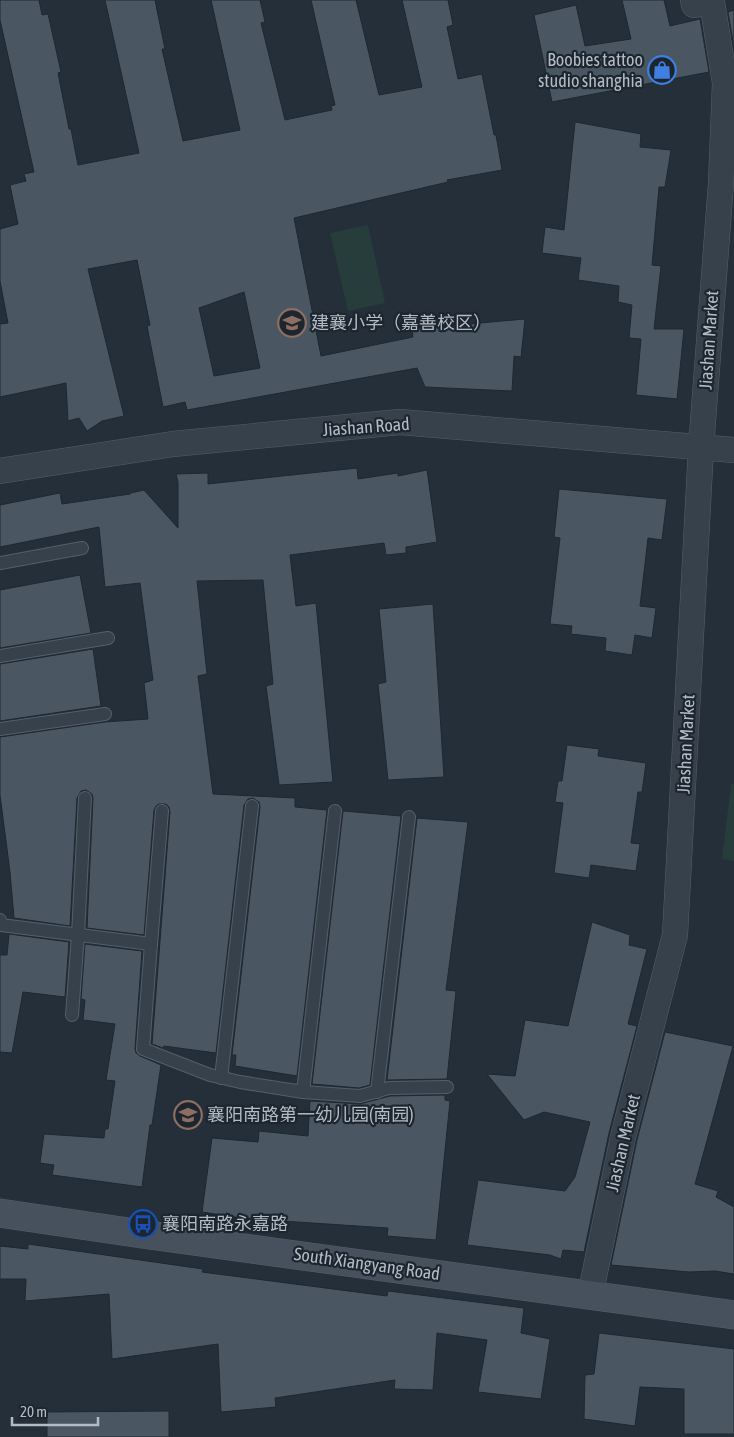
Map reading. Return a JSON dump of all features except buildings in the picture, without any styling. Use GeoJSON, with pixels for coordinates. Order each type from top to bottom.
{"type":"FeatureCollection","features":[{"type":"Feature","properties":{"kind":"street","name":"Jiashan Market"},"geometry":{"type":"LineString","coordinates":[[590,1296],[623,1137],[675,935],[701,448],[728,183],[730,83],[712,2],[694,5],[693,0]]}},
{"type":"Feature","properties":{"kind":"street","name":"Jiashan Road"},"geometry":{"type":"LineString","coordinates":[[0,471],[173,444],[400,422],[734,450]]}},
{"type":"Feature","properties":{"kind":"street","name":"South Xiangyang Road"},"geometry":{"type":"LineString","coordinates":[[0,1213],[734,1315]]}},
{"type":"Feature","properties":{"kind":"lane"},"geometry":{"type":"LineString","coordinates":[[0,563],[82,548]]}},
{"type":"Feature","properties":{"kind":"lane"},"geometry":{"type":"LineString","coordinates":[[0,656],[108,638]]}},
{"type":"Feature","properties":{"kind":"lane"},"geometry":{"type":"LineString","coordinates":[[0,729],[105,714]]}},
{"type":"Feature","properties":{"kind":"lane"},"geometry":{"type":"LineString","coordinates":[[72,1015],[85,798]]}},
{"type":"Feature","properties":{"kind":"lane"},"geometry":{"type":"LineString","coordinates":[[221,1078],[252,806]]}},
{"type":"Feature","properties":{"kind":"lane"},"geometry":{"type":"LineString","coordinates":[[162,811],[143,1049],[221,1078],[304,1092],[360,1096],[390,1088],[448,1087]]}},
{"type":"Feature","properties":{"kind":"lane"},"geometry":{"type":"LineString","coordinates":[[304,1092],[335,811]]}},
{"type":"Feature","properties":{"kind":"lane"},"geometry":{"type":"LineString","coordinates":[[377,1092],[409,817]]}},
{"type":"Feature","properties":{"kind":"lane"},"geometry":{"type":"LineString","coordinates":[[0,920],[1,925],[151,944]]}},
{"type":"Feature","properties":{"kind":"green space"},"geometry":{"type":"Polygon","coordinates":[[[368,225],[385,303],[348,311],[330,233],[368,225]]]}},
{"type":"Feature","properties":{"kind":"green space"},"geometry":{"type":"Polygon","coordinates":[[[731,784],[734,784],[734,861],[722,859],[731,784]]]}},
{"type":"Feature","properties":{"kind":"place","name":"Boobies tattoo studio shanghia"},"geometry":{"type":"Point","coordinates":[662,70]}},
{"type":"Feature","properties":{"kind":"place","name":"建襄小学（嘉善校区）"},"geometry":{"type":"Point","coordinates":[292,323]}},
{"type":"Feature","properties":{"kind":"place","name":"襄阳南路第一幼儿园(南园)"},"geometry":{"type":"Point","coordinates":[188,1115]}},
{"type":"Feature","properties":{"kind":"place","name":"襄阳南路永嘉路"},"geometry":{"type":"Point","coordinates":[143,1224]}}]}
